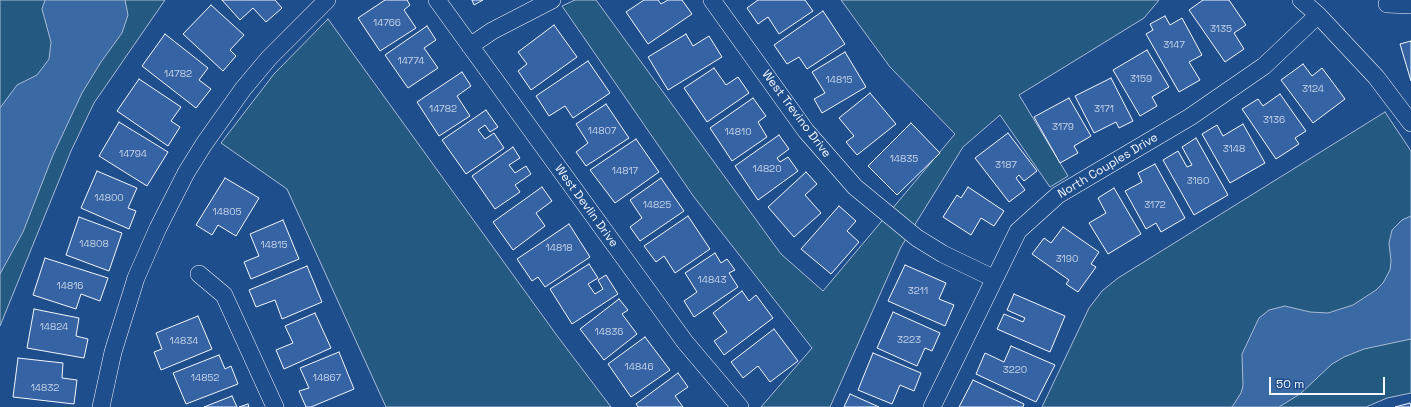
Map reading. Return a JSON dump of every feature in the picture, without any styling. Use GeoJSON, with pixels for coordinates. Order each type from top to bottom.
{"type":"FeatureCollection","features":[{"type":"Feature","properties":{"kind":"street"},"geometry":{"type":"LineString","coordinates":[[101,407],[112,352],[133,285],[158,228],[186,173],[204,144],[247,84],[283,43],[328,0]]}},
{"type":"Feature","properties":{"kind":"street","name":"West Devlin Drive"},"geometry":{"type":"LineString","coordinates":[[437,0],[684,342],[740,407]]}},
{"type":"Feature","properties":{"kind":"street"},"geometry":{"type":"LineString","coordinates":[[470,46],[492,31],[552,0]]}},
{"type":"Feature","properties":{"kind":"street","name":"West Trevino Drive"},"geometry":{"type":"LineString","coordinates":[[712,0],[806,131],[855,187],[917,238],[943,254],[994,278]]}},
{"type":"Feature","properties":{"kind":"street"},"geometry":{"type":"LineString","coordinates":[[1301,0],[1318,15],[1376,77],[1411,123]]}},
{"type":"Feature","properties":{"kind":"street"},"geometry":{"type":"LineString","coordinates":[[1387,4],[1411,5]]}},
{"type":"Feature","properties":{"kind":"street","name":"North Couples Drive"},"geometry":{"type":"LineString","coordinates":[[932,407],[1018,230],[1058,195],[1190,117],[1264,66],[1318,15]]}},
{"type":"Feature","properties":{"kind":"street"},"geometry":{"type":"LineString","coordinates":[[199,274],[224,295],[275,407]]}},
{"type":"Feature","properties":{"kind":"shaded area"},"geometry":{"type":"Polygon","coordinates":[[[0,0],[165,0],[94,103],[71,151],[0,326],[0,0]]]}},
{"type":"Feature","properties":{"kind":"shaded area"},"geometry":{"type":"Polygon","coordinates":[[[45,0],[125,0],[128,15],[122,33],[101,62],[82,93],[53,155],[23,232],[0,274],[0,108],[17,85],[37,75],[49,59],[51,42],[42,9],[45,0]]]}},
{"type":"Feature","properties":{"kind":"shaded area"},"geometry":{"type":"Polygon","coordinates":[[[575,0],[596,0],[781,254],[823,291],[955,134],[890,67],[841,0],[1159,0],[1144,18],[1019,95],[1068,176],[1050,187],[1000,115],[963,147],[901,247],[830,407],[761,407],[812,348],[694,197],[562,6],[575,0]]]}},
{"type":"Feature","properties":{"kind":"shaded area"},"geometry":{"type":"Polygon","coordinates":[[[328,19],[558,337],[611,407],[386,407],[287,189],[221,143],[274,74],[328,19]]]}},
{"type":"Feature","properties":{"kind":"shaded area"},"geometry":{"type":"Polygon","coordinates":[[[1385,112],[1411,151],[1411,393],[1387,398],[1366,407],[1042,407],[1089,308],[1102,291],[1118,278],[1385,112]]]}},
{"type":"Feature","properties":{"kind":"shaded area"},"geometry":{"type":"Polygon","coordinates":[[[1411,216],[1411,339],[1364,349],[1344,357],[1332,364],[1300,394],[1279,407],[1232,407],[1241,393],[1243,386],[1242,354],[1259,318],[1269,310],[1285,306],[1310,312],[1328,313],[1353,305],[1376,290],[1383,283],[1390,270],[1391,261],[1389,243],[1392,230],[1402,220],[1411,216]]]}},
{"type":"Feature","properties":{"kind":"building"},"geometry":{"type":"Polygon","coordinates":[[[222,0],[275,0],[282,8],[266,22],[253,8],[240,20],[222,0]]]}},
{"type":"Feature","properties":{"kind":"building"},"geometry":{"type":"Polygon","coordinates":[[[385,0],[407,0],[410,5],[404,10],[416,28],[380,51],[358,18],[385,0]]]}},
{"type":"Feature","properties":{"kind":"building"},"geometry":{"type":"Polygon","coordinates":[[[472,0],[483,0],[474,5],[472,0]]]}},
{"type":"Feature","properties":{"kind":"building"},"geometry":{"type":"Polygon","coordinates":[[[644,0],[658,0],[661,4],[668,0],[682,0],[692,14],[648,44],[626,12],[644,0]]]}},
{"type":"Feature","properties":{"kind":"building"},"geometry":{"type":"Polygon","coordinates":[[[758,0],[805,0],[813,11],[779,34],[768,17],[758,24],[747,8],[758,0]]]}},
{"type":"Feature","properties":{"kind":"building"},"geometry":{"type":"Polygon","coordinates":[[[1203,0],[1229,0],[1246,25],[1234,33],[1244,49],[1225,62],[1189,10],[1203,0]]]}},
{"type":"Feature","properties":{"kind":"building"},"geometry":{"type":"Polygon","coordinates":[[[211,5],[244,35],[230,50],[236,56],[223,71],[183,34],[211,5]]]}},
{"type":"Feature","properties":{"kind":"building"},"geometry":{"type":"Polygon","coordinates":[[[823,11],[845,44],[807,69],[799,57],[787,64],[774,45],[823,11]]]}},
{"type":"Feature","properties":{"kind":"building"},"geometry":{"type":"Polygon","coordinates":[[[1165,16],[1170,25],[1182,18],[1202,55],[1189,62],[1200,80],[1179,92],[1146,34],[1153,30],[1150,24],[1165,16]]]}},
{"type":"Feature","properties":{"kind":"building"},"geometry":{"type":"Polygon","coordinates":[[[554,25],[577,57],[531,90],[518,71],[527,64],[518,52],[554,25]]]}},
{"type":"Feature","properties":{"kind":"building"},"geometry":{"type":"Polygon","coordinates":[[[427,26],[436,40],[424,48],[438,68],[408,88],[385,55],[427,26]]]}},
{"type":"Feature","properties":{"kind":"building"},"geometry":{"type":"Polygon","coordinates":[[[165,34],[208,68],[199,80],[211,89],[196,108],[142,66],[165,34]]]}},
{"type":"Feature","properties":{"kind":"building"},"geometry":{"type":"Polygon","coordinates":[[[686,34],[693,46],[709,36],[722,57],[668,90],[648,57],[686,34]]]}},
{"type":"Feature","properties":{"kind":"building"},"geometry":{"type":"Polygon","coordinates":[[[1411,41],[1411,81],[1400,44],[1411,41]]]}},
{"type":"Feature","properties":{"kind":"building"},"geometry":{"type":"Polygon","coordinates":[[[1147,50],[1169,87],[1152,97],[1157,106],[1140,116],[1113,70],[1147,50]]]}},
{"type":"Feature","properties":{"kind":"building"},"geometry":{"type":"Polygon","coordinates":[[[845,52],[866,87],[822,113],[814,99],[825,93],[812,72],[845,52]]]}},
{"type":"Feature","properties":{"kind":"building"},"geometry":{"type":"Polygon","coordinates":[[[588,61],[610,93],[573,118],[565,106],[549,116],[536,96],[588,61]]]}},
{"type":"Feature","properties":{"kind":"building"},"geometry":{"type":"Polygon","coordinates":[[[1303,64],[1312,76],[1322,68],[1345,99],[1313,123],[1281,80],[1303,64]]]}},
{"type":"Feature","properties":{"kind":"building"},"geometry":{"type":"Polygon","coordinates":[[[714,68],[726,85],[738,77],[749,93],[707,122],[684,88],[714,68]]]}},
{"type":"Feature","properties":{"kind":"building"},"geometry":{"type":"Polygon","coordinates":[[[462,72],[471,86],[457,96],[470,116],[439,136],[417,102],[462,72]]]}},
{"type":"Feature","properties":{"kind":"building"},"geometry":{"type":"Polygon","coordinates":[[[1111,78],[1133,121],[1119,128],[1116,122],[1094,133],[1075,96],[1111,78]]]}},
{"type":"Feature","properties":{"kind":"building"},"geometry":{"type":"Polygon","coordinates":[[[139,79],[181,107],[171,121],[180,127],[168,146],[117,111],[139,79]]]}},
{"type":"Feature","properties":{"kind":"building"},"geometry":{"type":"Polygon","coordinates":[[[870,93],[896,124],[857,155],[846,142],[854,136],[839,118],[870,93]]]}},
{"type":"Feature","properties":{"kind":"building"},"geometry":{"type":"Polygon","coordinates":[[[1280,94],[1306,131],[1295,138],[1299,144],[1276,159],[1242,109],[1258,99],[1263,106],[1280,94]]]}},
{"type":"Feature","properties":{"kind":"building"},"geometry":{"type":"Polygon","coordinates":[[[753,98],[766,116],[758,122],[767,137],[732,161],[710,128],[753,98]]]}},
{"type":"Feature","properties":{"kind":"building"},"geometry":{"type":"Polygon","coordinates":[[[1069,98],[1091,136],[1074,146],[1078,153],[1060,163],[1034,117],[1069,98]]]}},
{"type":"Feature","properties":{"kind":"building"},"geometry":{"type":"Polygon","coordinates":[[[606,104],[629,138],[586,166],[576,152],[588,143],[576,124],[606,104]]]}},
{"type":"Feature","properties":{"kind":"building"},"geometry":{"type":"Polygon","coordinates":[[[486,110],[498,127],[490,132],[485,125],[478,130],[485,139],[494,133],[504,148],[466,174],[442,140],[486,110]]]}},
{"type":"Feature","properties":{"kind":"building"},"geometry":{"type":"Polygon","coordinates":[[[119,122],[168,152],[147,186],[99,156],[119,122]]]}},
{"type":"Feature","properties":{"kind":"building"},"geometry":{"type":"Polygon","coordinates":[[[911,123],[940,153],[897,195],[868,166],[911,123]]]}},
{"type":"Feature","properties":{"kind":"building"},"geometry":{"type":"Polygon","coordinates":[[[1243,124],[1265,163],[1230,183],[1202,134],[1217,125],[1223,136],[1243,124]]]}},
{"type":"Feature","properties":{"kind":"building"},"geometry":{"type":"Polygon","coordinates":[[[1008,133],[1037,171],[1024,181],[1019,175],[1016,178],[1025,190],[1009,202],[975,158],[1008,133]]]}},
{"type":"Feature","properties":{"kind":"building"},"geometry":{"type":"Polygon","coordinates":[[[779,135],[789,149],[777,158],[780,162],[788,157],[798,171],[758,200],[735,166],[779,135]]]}},
{"type":"Feature","properties":{"kind":"building"},"geometry":{"type":"Polygon","coordinates":[[[1196,138],[1228,195],[1194,215],[1163,160],[1178,151],[1187,167],[1192,165],[1182,147],[1196,138]]]}},
{"type":"Feature","properties":{"kind":"building"},"geometry":{"type":"Polygon","coordinates":[[[636,139],[659,172],[615,203],[590,170],[636,139]]]}},
{"type":"Feature","properties":{"kind":"building"},"geometry":{"type":"Polygon","coordinates":[[[513,147],[520,158],[509,165],[515,173],[526,166],[531,174],[515,185],[520,192],[495,209],[472,176],[513,147]]]}},
{"type":"Feature","properties":{"kind":"building"},"geometry":{"type":"Polygon","coordinates":[[[1155,164],[1185,218],[1161,232],[1156,223],[1146,229],[1125,191],[1142,182],[1138,173],[1155,164]]]}},
{"type":"Feature","properties":{"kind":"building"},"geometry":{"type":"Polygon","coordinates":[[[97,171],[137,188],[128,208],[136,211],[129,229],[81,208],[97,171]]]}},
{"type":"Feature","properties":{"kind":"building"},"geometry":{"type":"Polygon","coordinates":[[[806,172],[817,184],[805,195],[821,213],[794,237],[768,207],[806,172]]]}},
{"type":"Feature","properties":{"kind":"building"},"geometry":{"type":"Polygon","coordinates":[[[225,178],[259,198],[236,236],[218,225],[212,235],[196,225],[225,178]]]}},
{"type":"Feature","properties":{"kind":"building"},"geometry":{"type":"Polygon","coordinates":[[[661,178],[684,211],[640,241],[630,227],[642,218],[630,200],[661,178]]]}},
{"type":"Feature","properties":{"kind":"building"},"geometry":{"type":"Polygon","coordinates":[[[542,187],[552,201],[536,213],[545,226],[513,250],[493,222],[542,187]]]}},
{"type":"Feature","properties":{"kind":"building"},"geometry":{"type":"Polygon","coordinates":[[[968,187],[1004,211],[994,226],[981,218],[971,235],[943,217],[957,195],[961,198],[968,187]]]}},
{"type":"Feature","properties":{"kind":"building"},"geometry":{"type":"Polygon","coordinates":[[[1114,188],[1141,234],[1108,254],[1089,223],[1106,213],[1098,198],[1114,188]]]}},
{"type":"Feature","properties":{"kind":"building"},"geometry":{"type":"Polygon","coordinates":[[[839,206],[856,221],[847,231],[859,242],[831,274],[801,249],[839,206]]]}},
{"type":"Feature","properties":{"kind":"building"},"geometry":{"type":"Polygon","coordinates":[[[688,216],[710,249],[675,273],[664,256],[656,262],[644,246],[688,216]]]}},
{"type":"Feature","properties":{"kind":"building"},"geometry":{"type":"Polygon","coordinates":[[[79,217],[122,233],[109,271],[66,255],[79,217]]]}},
{"type":"Feature","properties":{"kind":"building"},"geometry":{"type":"Polygon","coordinates":[[[283,220],[299,259],[251,279],[244,262],[259,256],[250,234],[283,220]]]}},
{"type":"Feature","properties":{"kind":"building"},"geometry":{"type":"Polygon","coordinates":[[[569,224],[590,257],[545,287],[538,277],[532,281],[517,259],[569,224]]]}},
{"type":"Feature","properties":{"kind":"building"},"geometry":{"type":"Polygon","coordinates":[[[1063,227],[1099,252],[1091,264],[1096,267],[1078,292],[1066,284],[1069,280],[1032,254],[1044,238],[1051,243],[1063,227]]]}},
{"type":"Feature","properties":{"kind":"building"},"geometry":{"type":"Polygon","coordinates":[[[715,253],[721,263],[727,259],[735,270],[729,273],[738,287],[694,317],[684,301],[697,292],[685,273],[715,253]]]}},
{"type":"Feature","properties":{"kind":"building"},"geometry":{"type":"Polygon","coordinates":[[[45,258],[108,278],[100,301],[81,294],[76,309],[33,295],[45,258]]]}},
{"type":"Feature","properties":{"kind":"building"},"geometry":{"type":"Polygon","coordinates":[[[589,264],[598,278],[588,284],[595,294],[603,289],[598,280],[606,275],[618,294],[572,324],[550,289],[589,264]]]}},
{"type":"Feature","properties":{"kind":"building"},"geometry":{"type":"Polygon","coordinates":[[[905,265],[946,283],[939,299],[954,305],[945,326],[888,301],[905,265]]]}},
{"type":"Feature","properties":{"kind":"building"},"geometry":{"type":"Polygon","coordinates":[[[307,266],[322,302],[282,319],[275,300],[256,307],[249,290],[307,266]]]}},
{"type":"Feature","properties":{"kind":"building"},"geometry":{"type":"Polygon","coordinates":[[[742,291],[749,301],[756,295],[773,318],[724,355],[714,341],[727,332],[713,313],[742,291]]]}},
{"type":"Feature","properties":{"kind":"building"},"geometry":{"type":"Polygon","coordinates":[[[1014,294],[1065,316],[1050,352],[997,329],[1004,314],[1023,322],[1025,318],[1007,310],[1014,294]]]}},
{"type":"Feature","properties":{"kind":"building"},"geometry":{"type":"Polygon","coordinates":[[[619,299],[628,310],[622,314],[637,334],[604,360],[580,329],[619,299]]]}},
{"type":"Feature","properties":{"kind":"building"},"geometry":{"type":"Polygon","coordinates":[[[34,309],[79,318],[76,336],[88,339],[84,358],[27,348],[34,309]]]}},
{"type":"Feature","properties":{"kind":"building"},"geometry":{"type":"Polygon","coordinates":[[[893,312],[940,333],[932,351],[925,348],[917,366],[877,348],[893,312]]]}},
{"type":"Feature","properties":{"kind":"building"},"geometry":{"type":"Polygon","coordinates":[[[315,313],[331,348],[284,369],[276,350],[293,343],[285,326],[315,313]]]}},
{"type":"Feature","properties":{"kind":"building"},"geometry":{"type":"Polygon","coordinates":[[[198,316],[212,349],[161,370],[154,352],[162,349],[156,333],[198,316]]]}},
{"type":"Feature","properties":{"kind":"building"},"geometry":{"type":"Polygon","coordinates":[[[774,329],[798,361],[770,382],[758,366],[743,378],[731,362],[774,329]]]}},
{"type":"Feature","properties":{"kind":"building"},"geometry":{"type":"Polygon","coordinates":[[[645,337],[670,370],[631,397],[608,364],[645,337]]]}},
{"type":"Feature","properties":{"kind":"building"},"geometry":{"type":"Polygon","coordinates":[[[1011,346],[1055,365],[1036,402],[976,374],[985,353],[1004,362],[1011,346]]]}},
{"type":"Feature","properties":{"kind":"building"},"geometry":{"type":"Polygon","coordinates":[[[339,352],[354,389],[311,407],[306,407],[299,391],[309,388],[300,368],[339,352]]]}},
{"type":"Feature","properties":{"kind":"building"},"geometry":{"type":"Polygon","coordinates":[[[873,353],[921,373],[914,391],[900,385],[892,404],[858,390],[873,353]]]}},
{"type":"Feature","properties":{"kind":"building"},"geometry":{"type":"Polygon","coordinates":[[[219,355],[225,369],[231,366],[238,384],[186,404],[173,373],[219,355]]]}},
{"type":"Feature","properties":{"kind":"building"},"geometry":{"type":"Polygon","coordinates":[[[18,358],[63,363],[62,378],[77,380],[74,404],[13,397],[18,358]]]}},
{"type":"Feature","properties":{"kind":"building"},"geometry":{"type":"Polygon","coordinates":[[[678,373],[688,387],[675,396],[683,407],[638,407],[636,404],[678,373]]]}},
{"type":"Feature","properties":{"kind":"building"},"geometry":{"type":"Polygon","coordinates":[[[973,380],[1024,404],[1023,407],[959,407],[973,380]]]}},
{"type":"Feature","properties":{"kind":"building"},"geometry":{"type":"Polygon","coordinates":[[[850,394],[879,407],[844,407],[850,394]]]}},
{"type":"Feature","properties":{"kind":"building"},"geometry":{"type":"Polygon","coordinates":[[[232,396],[237,407],[204,407],[232,396]]]}},
{"type":"Feature","properties":{"kind":"building"},"geometry":{"type":"Polygon","coordinates":[[[1410,403],[1411,407],[1395,407],[1410,403]]]}},
{"type":"Feature","properties":{"kind":"building"},"geometry":{"type":"Polygon","coordinates":[[[248,404],[249,407],[239,407],[248,404]]]}}]}
